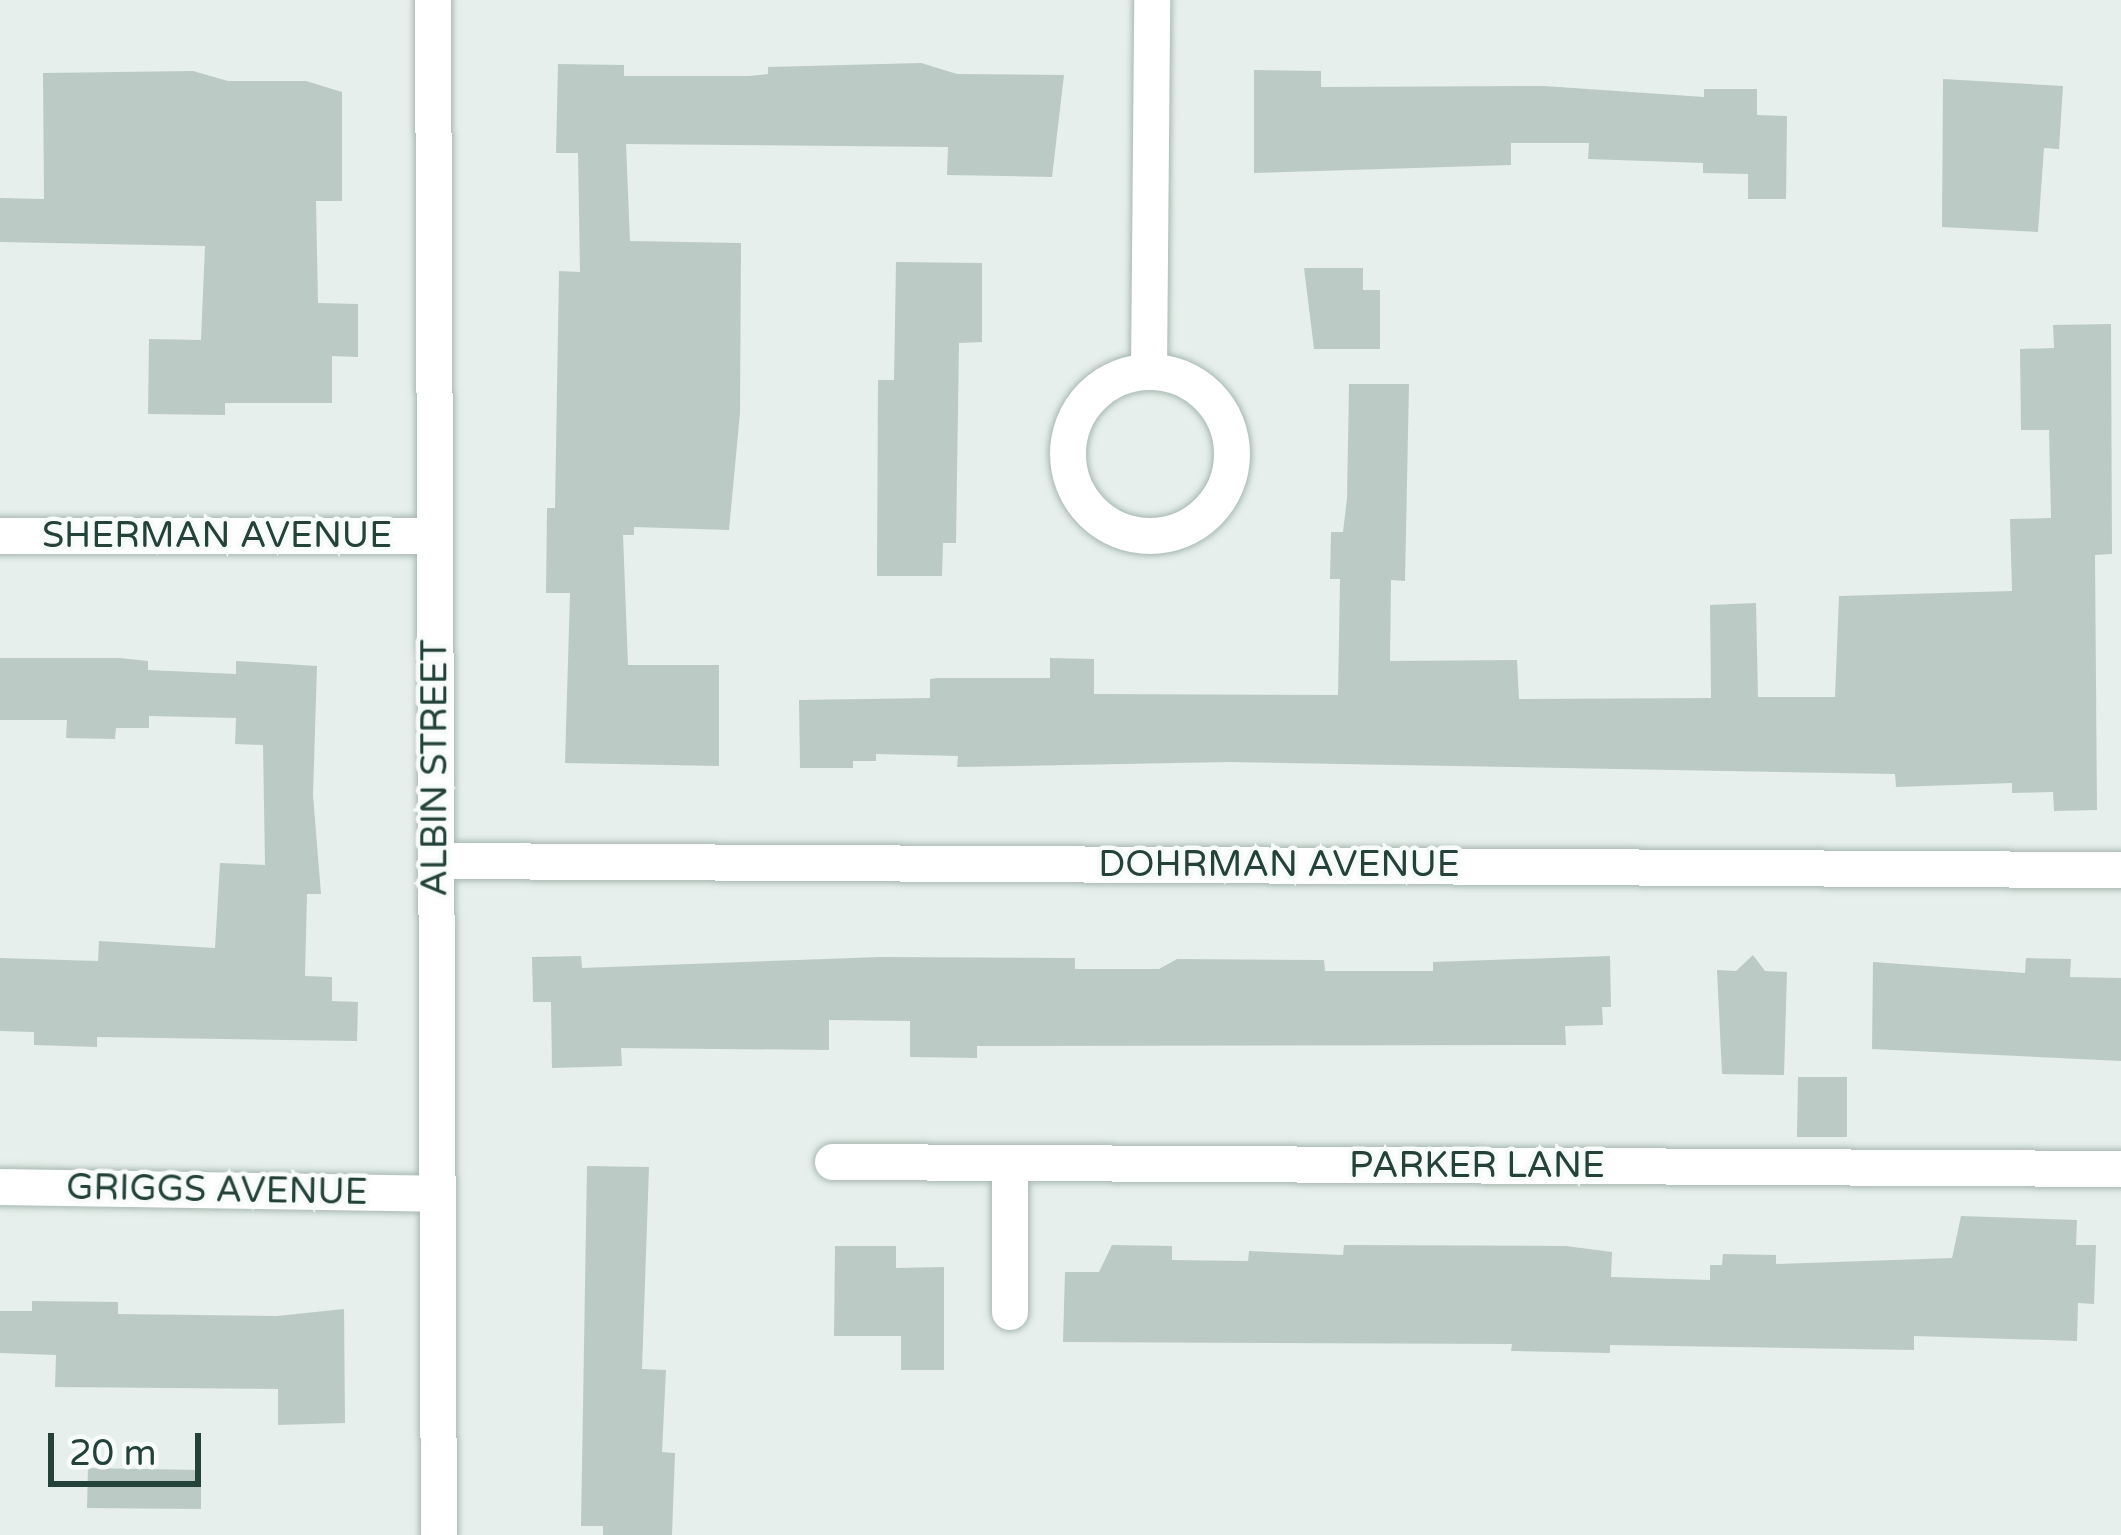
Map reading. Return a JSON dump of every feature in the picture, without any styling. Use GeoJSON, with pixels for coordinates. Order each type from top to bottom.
{"type":"FeatureCollection","features":[{"type":"Feature","properties":{"kind":"street","name":"ALBIN STREET"},"geometry":{"type":"LineString","coordinates":[[433,0],[439,1535]]}},
{"type":"Feature","properties":{"kind":"street"},"geometry":{"type":"LineString","coordinates":[[1149,372],[1152,0]]}},
{"type":"Feature","properties":{"kind":"street"},"geometry":{"type":"LineString","coordinates":[[1149,372],[1175,376],[1209,398],[1230,432],[1233,459],[1220,497],[1192,526],[1139,536],[1090,512],[1067,464],[1079,411],[1098,390],[1149,372]]}},
{"type":"Feature","properties":{"kind":"street","name":"SHERMAN AVENUE"},"geometry":{"type":"LineString","coordinates":[[0,536],[433,536]]}},
{"type":"Feature","properties":{"kind":"street","name":"DOHRMAN AVENUE"},"geometry":{"type":"LineString","coordinates":[[436,861],[2121,870]]}},
{"type":"Feature","properties":{"kind":"street","name":"PARKER LANE"},"geometry":{"type":"LineString","coordinates":[[833,1162],[2121,1169]]}},
{"type":"Feature","properties":{"kind":"street"},"geometry":{"type":"LineString","coordinates":[[1010,1164],[1010,1312]]}},
{"type":"Feature","properties":{"kind":"street","name":"GRIGGS AVENUE"},"geometry":{"type":"LineString","coordinates":[[0,1186],[435,1194]]}},
{"type":"Feature","properties":{"kind":"building"},"geometry":{"type":"Polygon","coordinates":[[[921,63],[957,74],[1064,75],[1052,177],[947,175],[948,147],[626,144],[630,241],[741,243],[740,413],[729,530],[634,527],[634,535],[623,535],[628,665],[719,665],[719,766],[565,763],[570,593],[546,593],[547,508],[555,508],[559,271],[580,272],[578,153],[556,153],[558,64],[624,65],[624,76],[749,76],[768,74],[768,67],[921,63]]]}},
{"type":"Feature","properties":{"kind":"building"},"geometry":{"type":"Polygon","coordinates":[[[1254,70],[1321,71],[1321,87],[1544,86],[1704,97],[1704,89],[1757,89],[1757,115],[1787,116],[1786,199],[1748,199],[1748,174],[1703,173],[1703,163],[1588,159],[1589,143],[1511,143],[1511,165],[1254,173],[1254,70]]]}},
{"type":"Feature","properties":{"kind":"building"},"geometry":{"type":"Polygon","coordinates":[[[193,71],[228,81],[306,81],[342,92],[342,201],[316,201],[318,303],[358,304],[358,357],[332,356],[332,403],[225,403],[225,415],[148,414],[149,339],[201,340],[205,246],[0,242],[0,198],[44,199],[43,73],[193,71]]]}},
{"type":"Feature","properties":{"kind":"building"},"geometry":{"type":"Polygon","coordinates":[[[1943,79],[2063,86],[2059,149],[2044,148],[2038,232],[1942,227],[1943,79]]]}},
{"type":"Feature","properties":{"kind":"building"},"geometry":{"type":"Polygon","coordinates":[[[896,262],[982,263],[982,342],[959,343],[956,543],[943,543],[942,576],[877,576],[878,380],[894,380],[896,262]]]}},
{"type":"Feature","properties":{"kind":"building"},"geometry":{"type":"Polygon","coordinates":[[[1304,268],[1363,268],[1363,290],[1380,290],[1380,349],[1314,349],[1304,268]]]}},
{"type":"Feature","properties":{"kind":"building"},"geometry":{"type":"Polygon","coordinates":[[[2111,324],[2112,554],[2095,555],[2097,810],[2054,811],[2053,792],[2012,793],[2012,783],[1896,787],[1895,774],[1229,762],[957,767],[958,756],[876,754],[876,761],[853,761],[853,768],[800,768],[799,700],[930,698],[930,679],[938,678],[1050,678],[1050,658],[1094,659],[1094,694],[1338,695],[1340,579],[1330,579],[1331,532],[1343,532],[1349,384],[1409,384],[1405,581],[1391,580],[1390,661],[1517,660],[1519,699],[1711,698],[1710,605],[1756,603],[1758,697],[1835,697],[1839,596],[2012,591],[2010,519],[2051,518],[2049,430],[2021,430],[2020,349],[2054,348],[2053,325],[2111,324]]]}},
{"type":"Feature","properties":{"kind":"building"},"geometry":{"type":"Polygon","coordinates":[[[0,658],[120,658],[148,661],[148,670],[236,674],[236,661],[317,666],[313,795],[321,894],[307,894],[305,976],[332,977],[332,1001],[358,1002],[357,1041],[97,1037],[97,1047],[34,1045],[34,1032],[0,1031],[0,958],[98,961],[99,941],[215,948],[220,863],[265,865],[263,745],[235,744],[236,718],[149,716],[149,728],[116,728],[115,739],[66,738],[67,720],[0,720],[0,658]]]}},
{"type":"Feature","properties":{"kind":"building"},"geometry":{"type":"Polygon","coordinates":[[[1753,955],[1765,971],[1787,972],[1784,1075],[1722,1074],[1717,970],[1736,971],[1753,955]]]}},
{"type":"Feature","properties":{"kind":"building"},"geometry":{"type":"Polygon","coordinates":[[[581,956],[582,968],[880,957],[1075,958],[1075,969],[1159,969],[1177,959],[1324,960],[1325,971],[1433,971],[1433,962],[1610,956],[1611,1007],[1602,1007],[1603,1025],[1565,1026],[1566,1045],[977,1046],[977,1058],[910,1057],[910,1021],[829,1020],[829,1050],[621,1048],[622,1066],[552,1068],[551,1002],[533,1002],[532,957],[581,956]]]}},
{"type":"Feature","properties":{"kind":"building"},"geometry":{"type":"Polygon","coordinates":[[[2026,958],[2071,959],[2070,977],[2121,978],[2121,1061],[1872,1049],[1873,962],[2025,973],[2026,958]]]}},
{"type":"Feature","properties":{"kind":"building"},"geometry":{"type":"Polygon","coordinates":[[[1798,1077],[1847,1077],[1847,1137],[1797,1137],[1798,1077]]]}},
{"type":"Feature","properties":{"kind":"building"},"geometry":{"type":"Polygon","coordinates":[[[587,1166],[649,1167],[642,1369],[666,1370],[662,1452],[675,1453],[672,1535],[603,1535],[603,1526],[581,1526],[587,1166]]]}},
{"type":"Feature","properties":{"kind":"building"},"geometry":{"type":"Polygon","coordinates":[[[1961,1216],[2077,1220],[2076,1245],[2096,1245],[2094,1304],[2078,1303],[2077,1341],[1914,1336],[1914,1350],[1610,1345],[1610,1353],[1511,1351],[1512,1344],[1063,1342],[1065,1272],[1099,1272],[1112,1245],[1172,1246],[1172,1260],[1248,1261],[1249,1251],[1343,1255],[1344,1245],[1566,1246],[1612,1252],[1611,1277],[1710,1280],[1710,1265],[1722,1265],[1723,1254],[1776,1255],[1776,1264],[1952,1258],[1961,1216]]]}},
{"type":"Feature","properties":{"kind":"building"},"geometry":{"type":"Polygon","coordinates":[[[835,1246],[896,1246],[896,1268],[944,1267],[944,1370],[901,1370],[901,1336],[834,1336],[835,1246]]]}},
{"type":"Feature","properties":{"kind":"building"},"geometry":{"type":"Polygon","coordinates":[[[32,1301],[118,1302],[118,1314],[277,1316],[344,1309],[345,1423],[278,1425],[278,1389],[55,1387],[56,1355],[0,1353],[0,1311],[32,1311],[32,1301]]]}},
{"type":"Feature","properties":{"kind":"building"},"geometry":{"type":"Polygon","coordinates":[[[88,1468],[201,1470],[201,1509],[87,1508],[88,1468]]]}}]}
